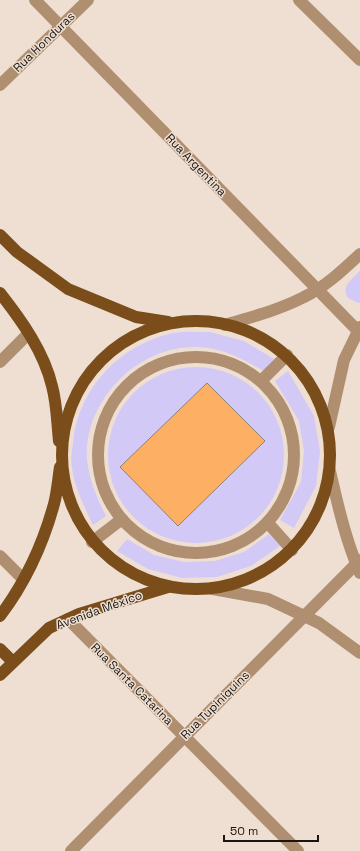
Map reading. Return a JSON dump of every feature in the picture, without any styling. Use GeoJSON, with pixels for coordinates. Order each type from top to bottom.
{"type":"FeatureCollection","features":[{"type":"Feature","properties":{"kind":"main road"},"geometry":{"type":"LineString","coordinates":[[0,235],[17,252],[68,290],[136,317],[177,324]]}},
{"type":"Feature","properties":{"kind":"main road"},"geometry":{"type":"LineString","coordinates":[[0,293],[18,316],[43,360],[52,387],[61,460],[70,503],[92,542],[126,571],[168,587],[213,589],[256,576],[292,550],[318,514],[330,471],[329,427],[313,386],[287,355],[246,330],[203,320],[159,326],[119,345],[87,375],[67,415],[61,460],[54,504],[35,556],[11,601],[0,616]]}},
{"type":"Feature","properties":{"kind":"main road","name":"Avenida México"},"geometry":{"type":"LineString","coordinates":[[0,675],[49,628],[68,619],[115,602],[168,587]]}},
{"type":"Feature","properties":{"kind":"main road"},"geometry":{"type":"LineString","coordinates":[[0,649],[13,662]]}},
{"type":"Feature","properties":{"kind":"street","name":"Rua Argentina"},"geometry":{"type":"LineString","coordinates":[[35,0],[317,289],[359,330]]}},
{"type":"Feature","properties":{"kind":"street","name":"Rua Honduras"},"geometry":{"type":"LineString","coordinates":[[0,85],[88,0]]}},
{"type":"Feature","properties":{"kind":"street"},"geometry":{"type":"LineString","coordinates":[[299,0],[360,60]]}},
{"type":"Feature","properties":{"kind":"street"},"geometry":{"type":"LineString","coordinates":[[225,325],[263,314],[304,297],[336,276],[360,254]]}},
{"type":"Feature","properties":{"kind":"street"},"geometry":{"type":"LineString","coordinates":[[329,427],[344,360],[359,330]]}},
{"type":"Feature","properties":{"kind":"street"},"geometry":{"type":"LineString","coordinates":[[0,362],[28,334]]}},
{"type":"Feature","properties":{"kind":"street"},"geometry":{"type":"LineString","coordinates":[[261,381],[287,355]]}},
{"type":"Feature","properties":{"kind":"street"},"geometry":{"type":"LineString","coordinates":[[207,357],[234,364],[261,381],[277,399],[290,424],[295,452],[291,480],[280,505],[268,523],[240,543],[213,552],[185,553],[158,546],[133,531],[114,511],[102,486],[97,458],[100,430],[111,405],[129,383],[152,367],[178,358],[207,357]]}},
{"type":"Feature","properties":{"kind":"street"},"geometry":{"type":"LineString","coordinates":[[330,471],[343,524],[359,566]]}},
{"type":"Feature","properties":{"kind":"street"},"geometry":{"type":"LineString","coordinates":[[92,542],[122,520]]}},
{"type":"Feature","properties":{"kind":"street"},"geometry":{"type":"LineString","coordinates":[[268,523],[292,550]]}},
{"type":"Feature","properties":{"kind":"street"},"geometry":{"type":"LineString","coordinates":[[0,556],[23,579]]}},
{"type":"Feature","properties":{"kind":"street","name":"Rua Tupiniquins"},"geometry":{"type":"LineString","coordinates":[[71,851],[304,616],[359,566]]}},
{"type":"Feature","properties":{"kind":"street"},"geometry":{"type":"LineString","coordinates":[[213,589],[268,599],[319,623],[360,653]]}},
{"type":"Feature","properties":{"kind":"street","name":"Rua Santa Catarina"},"geometry":{"type":"LineString","coordinates":[[68,619],[298,851]]}},
{"type":"Feature","properties":{"kind":"shaded area"},"geometry":{"type":"Polygon","coordinates":[[[360,271],[360,302],[358,303],[348,298],[346,290],[348,283],[360,271]]]}},
{"type":"Feature","properties":{"kind":"shaded area"},"geometry":{"type":"Polygon","coordinates":[[[177,332],[210,332],[244,341],[274,359],[264,371],[223,351],[208,348],[185,348],[162,353],[141,363],[123,376],[107,394],[96,414],[89,436],[87,459],[90,474],[97,496],[106,516],[93,525],[76,486],[71,460],[77,422],[84,403],[93,387],[105,371],[136,347],[154,339],[177,332]]]}},
{"type":"Feature","properties":{"kind":"shaded area"},"geometry":{"type":"Polygon","coordinates":[[[187,367],[205,367],[230,373],[245,381],[259,392],[270,406],[278,421],[283,438],[283,472],[278,489],[270,504],[259,518],[245,529],[222,540],[205,543],[187,543],[162,537],[147,529],[133,518],[122,504],[111,481],[108,464],[108,446],[114,421],[122,406],[133,392],[147,381],[170,370],[187,367]]]}},
{"type":"Feature","properties":{"kind":"shaded area"},"geometry":{"type":"Polygon","coordinates":[[[288,371],[314,416],[320,451],[316,486],[294,528],[280,520],[301,482],[304,451],[299,421],[275,381],[288,371]]]}},
{"type":"Feature","properties":{"kind":"shaded area"},"geometry":{"type":"Polygon","coordinates":[[[269,534],[280,546],[251,566],[217,577],[182,578],[148,569],[117,551],[127,539],[154,555],[184,562],[215,561],[244,552],[269,534]]]}},
{"type":"Feature","properties":{"kind":"building"},"geometry":{"type":"Polygon","coordinates":[[[207,383],[265,441],[178,526],[120,467],[207,383]]]}}]}
